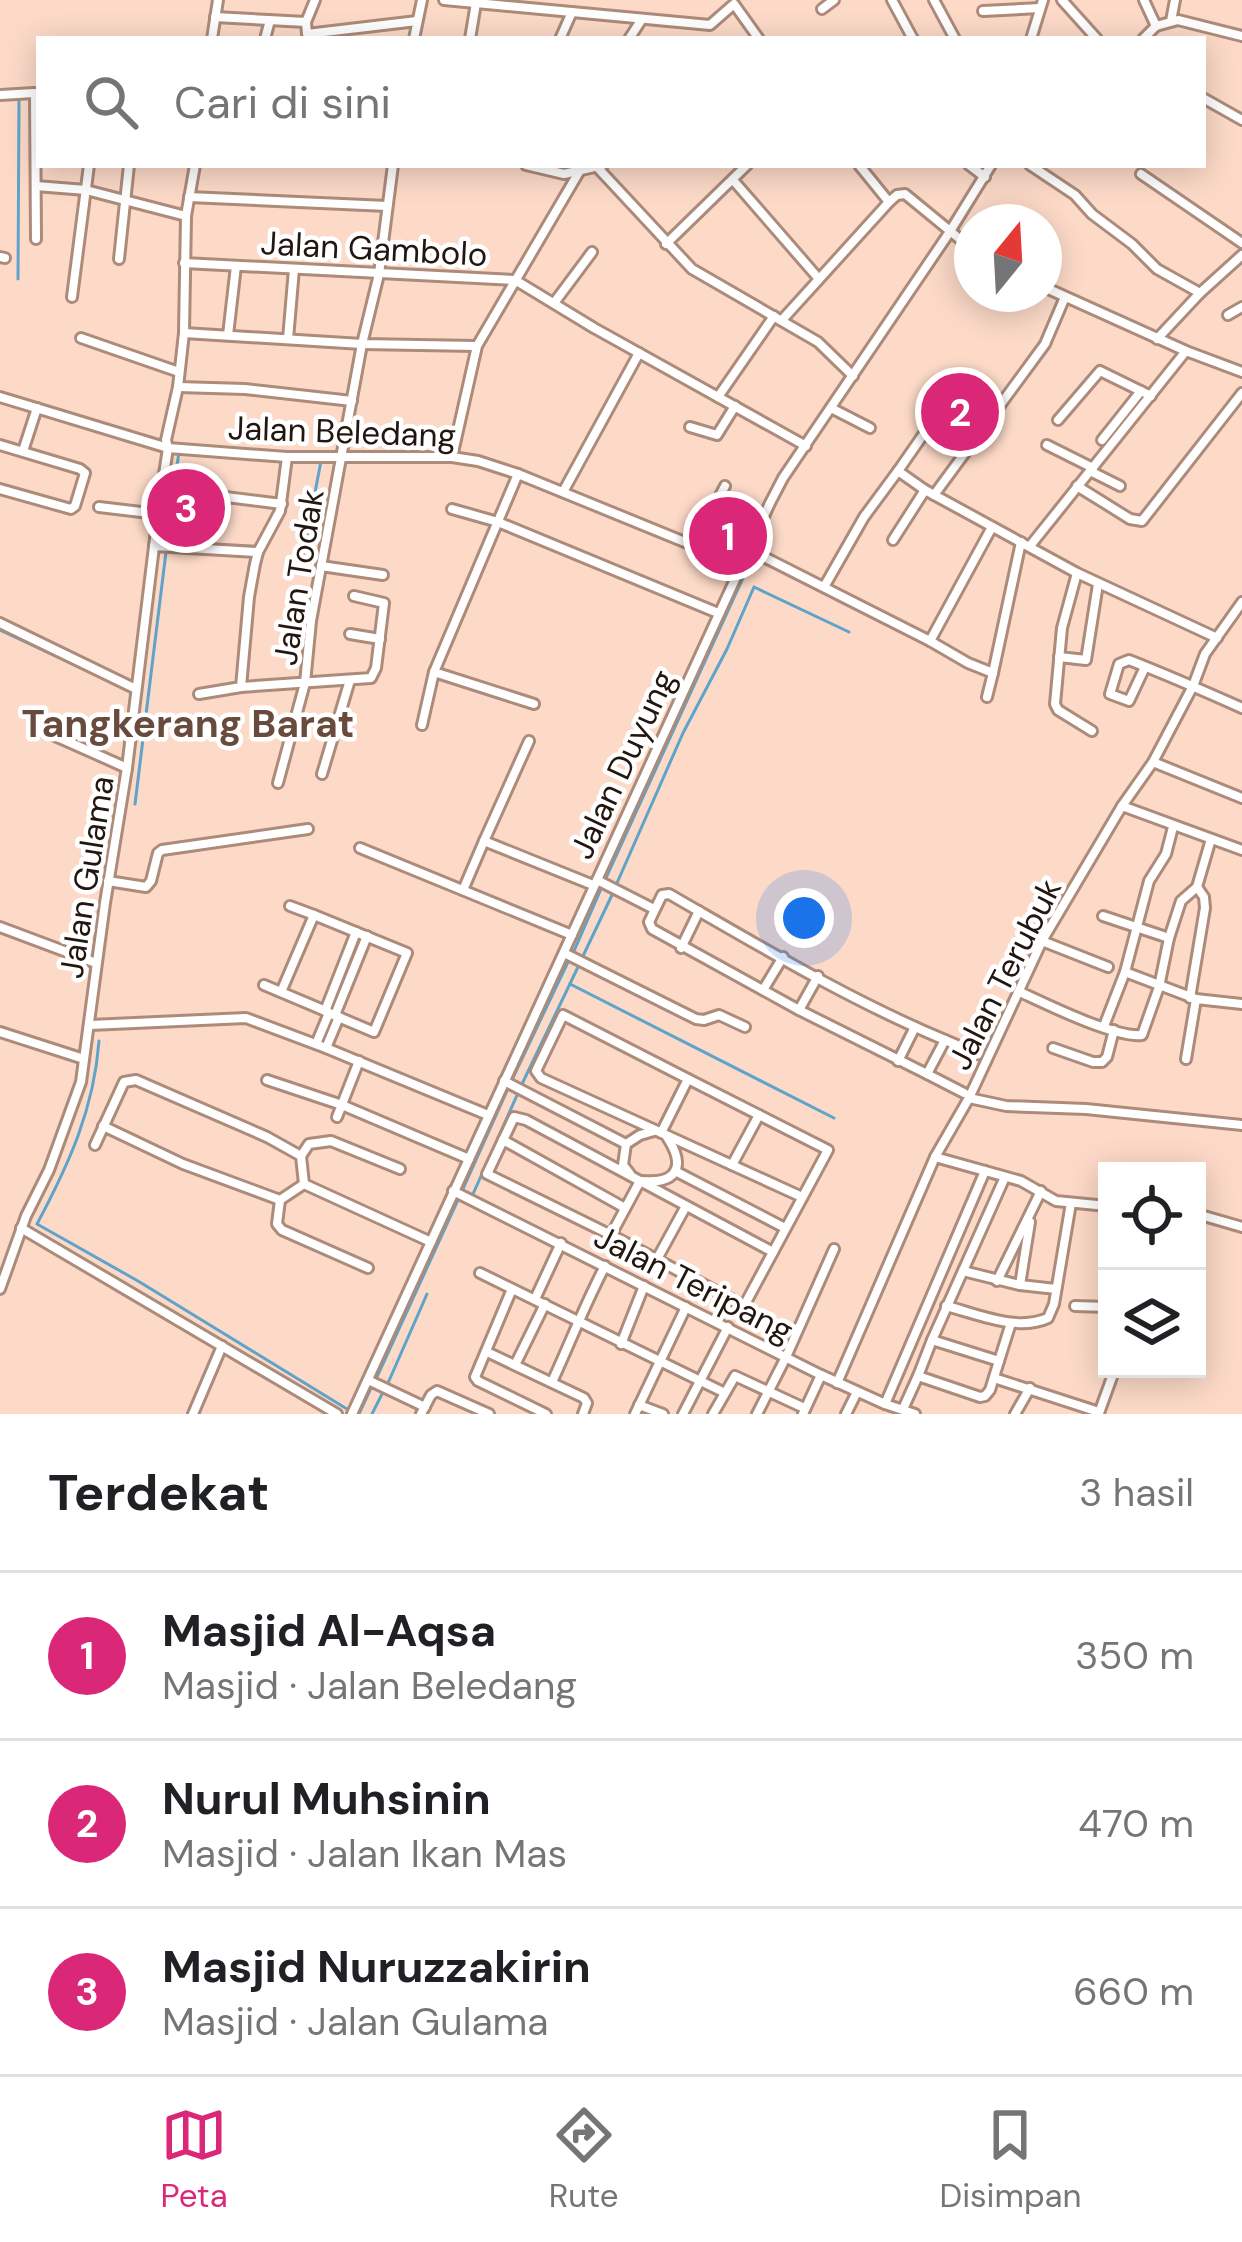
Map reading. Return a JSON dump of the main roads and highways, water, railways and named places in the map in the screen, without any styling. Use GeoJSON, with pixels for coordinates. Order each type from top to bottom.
{"type":"FeatureCollection","features":[{"type":"Feature","properties":{"kind":"waterway"},"geometry":{"type":"LineString","coordinates":[[18,279],[19,100]]}},
{"type":"Feature","properties":{"kind":"waterway"},"geometry":{"type":"LineString","coordinates":[[174,486],[179,452]]}},
{"type":"Feature","properties":{"kind":"waterway"},"geometry":{"type":"LineString","coordinates":[[235,457],[267,459]]}},
{"type":"Feature","properties":{"kind":"waterway"},"geometry":{"type":"LineString","coordinates":[[302,461],[334,461]]}},
{"type":"Feature","properties":{"kind":"waterway"},"geometry":{"type":"LineString","coordinates":[[301,566],[321,461]]}},
{"type":"Feature","properties":{"kind":"waterway"},"geometry":{"type":"LineString","coordinates":[[168,540],[173,498]]}},
{"type":"Feature","properties":{"kind":"waterway"},"geometry":{"type":"LineString","coordinates":[[135,804],[166,552]]}},
{"type":"Feature","properties":{"kind":"waterway"},"geometry":{"type":"LineString","coordinates":[[606,878],[748,567]]}},
{"type":"Feature","properties":{"kind":"waterway"},"geometry":{"type":"LineString","coordinates":[[617,883],[754,587],[849,632]]}},
{"type":"Feature","properties":{"kind":"waterway"},"geometry":{"type":"LineString","coordinates":[[0,630],[124,688]]}},
{"type":"Feature","properties":{"kind":"waterway"},"geometry":{"type":"LineString","coordinates":[[574,951],[601,889]]}},
{"type":"Feature","properties":{"kind":"waterway"},"geometry":{"type":"LineString","coordinates":[[583,956],[612,895]]}},
{"type":"Feature","properties":{"kind":"waterway"},"geometry":{"type":"LineString","coordinates":[[463,1189],[568,962]]}},
{"type":"Feature","properties":{"kind":"waterway"},"geometry":{"type":"LineString","coordinates":[[522,1084],[578,967]]}},
{"type":"Feature","properties":{"kind":"waterway"},"geometry":{"type":"LineString","coordinates":[[570,984],[834,1118]]}},
{"type":"Feature","properties":{"kind":"waterway"},"geometry":{"type":"LineString","coordinates":[[99,1041],[92,1090],[78,1136],[37,1224],[347,1409]]}},
{"type":"Feature","properties":{"kind":"waterway"},"geometry":{"type":"LineString","coordinates":[[473,1194],[518,1093]]}},
{"type":"Feature","properties":{"kind":"waterway"},"geometry":{"type":"LineString","coordinates":[[377,1377],[458,1200]]}},
{"type":"Feature","properties":{"kind":"waterway"},"geometry":{"type":"LineString","coordinates":[[388,1383],[427,1294]]}},
{"type":"Feature","properties":{"kind":"waterway"},"geometry":{"type":"LineString","coordinates":[[359,1414],[371,1388]]}},
{"type":"Feature","properties":{"kind":"waterway"},"geometry":{"type":"LineString","coordinates":[[372,1414],[382,1394]]}},
{"type":"Feature","properties":{"kind":"place","name":"Nurul Muhsinin"},"geometry":{"type":"Point","coordinates":[960,412]}},
{"type":"Feature","properties":{"kind":"place","name":"Masjid Nuruzzakirin"},"geometry":{"type":"Point","coordinates":[186,508]}},
{"type":"Feature","properties":{"kind":"place","name":"Masjid Al-Aqsa"},"geometry":{"type":"Point","coordinates":[728,536]}},
{"type":"Feature","properties":{"kind":"district","name":"Tangkerang Barat"},"geometry":{"type":"Point","coordinates":[188,723]}}]}
